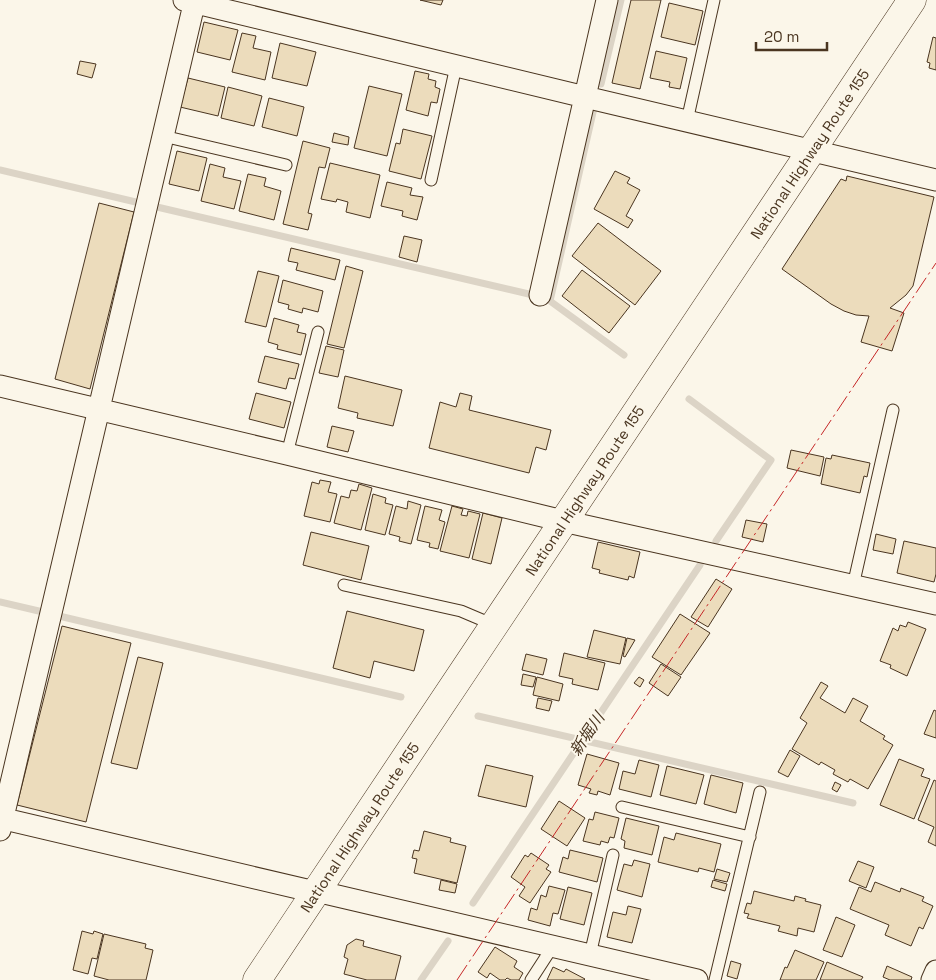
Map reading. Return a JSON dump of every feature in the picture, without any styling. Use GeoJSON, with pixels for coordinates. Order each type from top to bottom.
{"type":"FeatureCollection","features":[{"type":"Feature","properties":{"kind":"highway","name":"National Highway Route 155"},"geometry":{"type":"LineString","coordinates":[[257,980],[912,0]]}},
{"type":"Feature","properties":{"kind":"street"},"geometry":{"type":"LineString","coordinates":[[540,295],[607,0]]}},
{"type":"Feature","properties":{"kind":"street"},"geometry":{"type":"LineString","coordinates":[[697,980],[1,822],[163,136],[191,1],[585,98],[936,180]]}},
{"type":"Feature","properties":{"kind":"street"},"geometry":{"type":"LineString","coordinates":[[0,386],[563,521],[936,604]]}},
{"type":"Feature","properties":{"kind":"street"},"geometry":{"type":"LineString","coordinates":[[932,980],[936,971]]}},
{"type":"Feature","properties":{"kind":"lane"},"geometry":{"type":"LineString","coordinates":[[688,121],[714,0]]}},
{"type":"Feature","properties":{"kind":"lane"},"geometry":{"type":"LineString","coordinates":[[431,180],[456,66]]}},
{"type":"Feature","properties":{"kind":"lane"},"geometry":{"type":"LineString","coordinates":[[163,136],[286,164]]}},
{"type":"Feature","properties":{"kind":"lane"},"geometry":{"type":"LineString","coordinates":[[287,454],[318,332]]}},
{"type":"Feature","properties":{"kind":"lane"},"geometry":{"type":"LineString","coordinates":[[853,586],[892,410]]}},
{"type":"Feature","properties":{"kind":"lane"},"geometry":{"type":"LineString","coordinates":[[344,585],[461,612],[494,625]]}},
{"type":"Feature","properties":{"kind":"lane"},"geometry":{"type":"LineString","coordinates":[[715,980],[760,792]]}},
{"type":"Feature","properties":{"kind":"lane"},"geometry":{"type":"LineString","coordinates":[[622,807],[750,837]]}},
{"type":"Feature","properties":{"kind":"lane"},"geometry":{"type":"LineString","coordinates":[[590,955],[613,855]]}},
{"type":"Feature","properties":{"kind":"lane"},"geometry":{"type":"LineString","coordinates":[[531,980],[553,946]]}},
{"type":"Feature","properties":{"kind":"building"},"geometry":{"type":"Polygon","coordinates":[[[420,0],[443,0],[441,5],[420,0]]]}},
{"type":"Feature","properties":{"kind":"building"},"geometry":{"type":"Polygon","coordinates":[[[631,0],[661,0],[640,89],[612,83],[631,0]]]}},
{"type":"Feature","properties":{"kind":"building"},"geometry":{"type":"Polygon","coordinates":[[[669,3],[703,11],[695,45],[661,37],[669,3]]]}},
{"type":"Feature","properties":{"kind":"building"},"geometry":{"type":"Polygon","coordinates":[[[204,22],[238,30],[230,60],[197,52],[204,22]]]}},
{"type":"Feature","properties":{"kind":"building"},"geometry":{"type":"Polygon","coordinates":[[[242,33],[256,36],[253,48],[271,52],[265,80],[232,72],[242,33]]]}},
{"type":"Feature","properties":{"kind":"building"},"geometry":{"type":"Polygon","coordinates":[[[933,37],[936,38],[936,70],[929,68],[930,63],[927,62],[933,37]]]}},
{"type":"Feature","properties":{"kind":"building"},"geometry":{"type":"Polygon","coordinates":[[[280,43],[316,52],[307,86],[272,78],[280,43]]]}},
{"type":"Feature","properties":{"kind":"building"},"geometry":{"type":"Polygon","coordinates":[[[656,51],[687,58],[680,89],[669,87],[670,82],[650,78],[656,51]]]}},
{"type":"Feature","properties":{"kind":"building"},"geometry":{"type":"Polygon","coordinates":[[[80,61],[96,64],[92,78],[77,74],[80,61]]]}},
{"type":"Feature","properties":{"kind":"building"},"geometry":{"type":"Polygon","coordinates":[[[415,71],[429,74],[428,79],[436,81],[435,87],[440,89],[437,103],[431,102],[428,116],[406,110],[415,71]]]}},
{"type":"Feature","properties":{"kind":"building"},"geometry":{"type":"Polygon","coordinates":[[[188,78],[225,87],[218,116],[180,107],[188,78]]]}},
{"type":"Feature","properties":{"kind":"building"},"geometry":{"type":"Polygon","coordinates":[[[369,86],[402,94],[387,156],[354,148],[369,86]]]}},
{"type":"Feature","properties":{"kind":"building"},"geometry":{"type":"Polygon","coordinates":[[[228,87],[262,96],[254,126],[221,118],[228,87]]]}},
{"type":"Feature","properties":{"kind":"building"},"geometry":{"type":"Polygon","coordinates":[[[269,98],[304,107],[297,136],[262,127],[269,98]]]}},
{"type":"Feature","properties":{"kind":"building"},"geometry":{"type":"Polygon","coordinates":[[[403,129],[432,136],[421,179],[389,171],[396,143],[400,144],[403,129]]]}},
{"type":"Feature","properties":{"kind":"building"},"geometry":{"type":"Polygon","coordinates":[[[334,133],[349,137],[348,145],[332,142],[334,133]]]}},
{"type":"Feature","properties":{"kind":"building"},"geometry":{"type":"Polygon","coordinates":[[[303,141],[330,148],[325,168],[319,167],[308,213],[312,214],[308,230],[283,224],[303,141]]]}},
{"type":"Feature","properties":{"kind":"building"},"geometry":{"type":"Polygon","coordinates":[[[177,151],[207,158],[199,191],[169,184],[177,151]]]}},
{"type":"Feature","properties":{"kind":"building"},"geometry":{"type":"Polygon","coordinates":[[[330,163],[380,175],[370,218],[346,212],[348,202],[337,199],[336,202],[321,199],[330,163]]]}},
{"type":"Feature","properties":{"kind":"building"},"geometry":{"type":"Polygon","coordinates":[[[210,164],[225,168],[223,177],[241,181],[234,209],[201,201],[210,164]]]}},
{"type":"Feature","properties":{"kind":"building"},"geometry":{"type":"Polygon","coordinates":[[[615,171],[630,178],[627,183],[640,190],[626,216],[633,220],[628,228],[594,209],[615,171]]]}},
{"type":"Feature","properties":{"kind":"building"},"geometry":{"type":"Polygon","coordinates":[[[248,174],[266,178],[264,186],[281,191],[274,220],[239,211],[248,174]]]}},
{"type":"Feature","properties":{"kind":"building"},"geometry":{"type":"Polygon","coordinates":[[[847,176],[934,197],[913,286],[906,295],[890,308],[904,313],[892,351],[861,342],[869,316],[856,315],[831,304],[782,269],[841,179],[846,181],[847,176]]]}},
{"type":"Feature","properties":{"kind":"building"},"geometry":{"type":"Polygon","coordinates":[[[387,182],[412,188],[410,195],[423,197],[417,220],[402,216],[403,211],[381,206],[387,182]]]}},
{"type":"Feature","properties":{"kind":"building"},"geometry":{"type":"Polygon","coordinates":[[[99,203],[134,212],[90,389],[55,379],[99,203]]]}},
{"type":"Feature","properties":{"kind":"building"},"geometry":{"type":"Polygon","coordinates":[[[598,223],[661,271],[635,305],[572,256],[598,223]]]}},
{"type":"Feature","properties":{"kind":"building"},"geometry":{"type":"Polygon","coordinates":[[[404,236],[422,240],[417,262],[399,257],[404,236]]]}},
{"type":"Feature","properties":{"kind":"building"},"geometry":{"type":"Polygon","coordinates":[[[291,248],[340,260],[335,280],[296,270],[298,263],[288,261],[291,248]]]}},
{"type":"Feature","properties":{"kind":"building"},"geometry":{"type":"Polygon","coordinates":[[[346,266],[363,271],[344,348],[327,344],[346,266]]]}},
{"type":"Feature","properties":{"kind":"building"},"geometry":{"type":"Polygon","coordinates":[[[582,270],[630,306],[609,333],[562,296],[582,270]]]}},
{"type":"Feature","properties":{"kind":"building"},"geometry":{"type":"Polygon","coordinates":[[[258,271],[279,276],[266,327],[245,322],[258,271]]]}},
{"type":"Feature","properties":{"kind":"building"},"geometry":{"type":"Polygon","coordinates":[[[283,280],[323,291],[318,312],[303,308],[302,313],[288,309],[289,305],[278,302],[283,280]]]}},
{"type":"Feature","properties":{"kind":"building"},"geometry":{"type":"Polygon","coordinates":[[[274,318],[299,325],[297,332],[306,334],[301,355],[277,349],[278,345],[268,342],[274,318]]]}},
{"type":"Feature","properties":{"kind":"building"},"geometry":{"type":"Polygon","coordinates":[[[326,346],[344,350],[338,377],[319,373],[326,346]]]}},
{"type":"Feature","properties":{"kind":"building"},"geometry":{"type":"Polygon","coordinates":[[[265,356],[299,364],[295,379],[289,378],[286,389],[258,382],[265,356]]]}},
{"type":"Feature","properties":{"kind":"building"},"geometry":{"type":"Polygon","coordinates":[[[345,376],[402,390],[393,426],[357,418],[358,413],[338,408],[345,376]]]}},
{"type":"Feature","properties":{"kind":"building"},"geometry":{"type":"Polygon","coordinates":[[[256,393],[291,402],[284,428],[249,419],[256,393]]]}},
{"type":"Feature","properties":{"kind":"building"},"geometry":{"type":"Polygon","coordinates":[[[460,393],[472,396],[469,410],[551,430],[546,450],[536,447],[529,473],[429,448],[440,402],[456,407],[460,393]]]}},
{"type":"Feature","properties":{"kind":"building"},"geometry":{"type":"Polygon","coordinates":[[[332,426],[354,431],[348,452],[327,447],[332,426]]]}},
{"type":"Feature","properties":{"kind":"building"},"geometry":{"type":"Polygon","coordinates":[[[791,450],[824,457],[820,476],[787,468],[791,450]]]}},
{"type":"Feature","properties":{"kind":"building"},"geometry":{"type":"Polygon","coordinates":[[[832,455],[870,463],[867,477],[864,476],[860,493],[821,484],[826,458],[831,459],[832,455]]]}},
{"type":"Feature","properties":{"kind":"building"},"geometry":{"type":"Polygon","coordinates":[[[320,480],[331,482],[328,492],[337,494],[330,522],[304,516],[312,482],[319,484],[320,480]]]}},
{"type":"Feature","properties":{"kind":"building"},"geometry":{"type":"Polygon","coordinates":[[[359,484],[372,488],[361,530],[334,523],[341,496],[349,498],[351,490],[357,491],[359,484]]]}},
{"type":"Feature","properties":{"kind":"building"},"geometry":{"type":"Polygon","coordinates":[[[373,494],[386,498],[385,503],[393,505],[385,535],[365,530],[373,494]]]}},
{"type":"Feature","properties":{"kind":"building"},"geometry":{"type":"Polygon","coordinates":[[[408,501],[421,505],[411,544],[399,541],[400,537],[389,534],[396,506],[407,509],[408,501]]]}},
{"type":"Feature","properties":{"kind":"building"},"geometry":{"type":"Polygon","coordinates":[[[425,506],[442,510],[439,520],[445,522],[438,549],[429,547],[430,543],[417,540],[425,506]]]}},
{"type":"Feature","properties":{"kind":"building"},"geometry":{"type":"Polygon","coordinates":[[[452,506],[463,509],[461,515],[467,516],[468,511],[480,514],[469,558],[440,551],[452,506]]]}},
{"type":"Feature","properties":{"kind":"building"},"geometry":{"type":"Polygon","coordinates":[[[483,513],[502,518],[491,564],[472,559],[483,513]]]}},
{"type":"Feature","properties":{"kind":"building"},"geometry":{"type":"Polygon","coordinates":[[[746,520],[767,524],[763,542],[742,537],[746,520]]]}},
{"type":"Feature","properties":{"kind":"building"},"geometry":{"type":"Polygon","coordinates":[[[311,532],[369,546],[361,580],[303,565],[311,532]]]}},
{"type":"Feature","properties":{"kind":"building"},"geometry":{"type":"Polygon","coordinates":[[[876,534],[896,539],[893,554],[873,550],[876,534]]]}},
{"type":"Feature","properties":{"kind":"building"},"geometry":{"type":"Polygon","coordinates":[[[904,541],[936,548],[936,574],[934,582],[897,573],[904,541]]]}},
{"type":"Feature","properties":{"kind":"building"},"geometry":{"type":"Polygon","coordinates":[[[598,542],[640,552],[634,578],[629,576],[628,580],[599,573],[600,570],[592,568],[598,542]]]}},
{"type":"Feature","properties":{"kind":"building"},"geometry":{"type":"Polygon","coordinates":[[[716,579],[732,589],[708,627],[691,617],[716,579]]]}},
{"type":"Feature","properties":{"kind":"building"},"geometry":{"type":"Polygon","coordinates":[[[347,611],[424,630],[414,671],[374,661],[370,678],[333,668],[347,611]]]}},
{"type":"Feature","properties":{"kind":"building"},"geometry":{"type":"Polygon","coordinates":[[[680,614],[710,633],[681,675],[652,657],[680,614]]]}},
{"type":"Feature","properties":{"kind":"building"},"geometry":{"type":"Polygon","coordinates":[[[908,622],[926,629],[907,676],[890,668],[891,665],[880,661],[893,628],[898,631],[900,625],[906,627],[908,622]]]}},
{"type":"Feature","properties":{"kind":"building"},"geometry":{"type":"Polygon","coordinates":[[[62,626],[131,643],[86,822],[17,805],[62,626]]]}},
{"type":"Feature","properties":{"kind":"building"},"geometry":{"type":"Polygon","coordinates":[[[594,630],[626,638],[620,664],[587,657],[594,630]]]}},
{"type":"Feature","properties":{"kind":"building"},"geometry":{"type":"Polygon","coordinates":[[[627,638],[635,640],[625,657],[623,656],[627,638]]]}},
{"type":"Feature","properties":{"kind":"building"},"geometry":{"type":"Polygon","coordinates":[[[564,653],[605,663],[598,690],[572,684],[573,679],[559,676],[564,653]]]}},
{"type":"Feature","properties":{"kind":"building"},"geometry":{"type":"Polygon","coordinates":[[[526,654],[547,659],[543,675],[522,670],[526,654]]]}},
{"type":"Feature","properties":{"kind":"building"},"geometry":{"type":"Polygon","coordinates":[[[138,657],[163,663],[137,769],[111,763],[138,657]]]}},
{"type":"Feature","properties":{"kind":"building"},"geometry":{"type":"Polygon","coordinates":[[[661,664],[681,677],[668,696],[649,683],[661,664]]]}},
{"type":"Feature","properties":{"kind":"building"},"geometry":{"type":"Polygon","coordinates":[[[523,674],[536,677],[533,687],[521,685],[523,674]]]}},
{"type":"Feature","properties":{"kind":"building"},"geometry":{"type":"Polygon","coordinates":[[[537,677],[563,684],[559,701],[533,695],[537,677]]]}},
{"type":"Feature","properties":{"kind":"building"},"geometry":{"type":"Polygon","coordinates":[[[639,677],[644,680],[640,687],[634,683],[639,677]]]}},
{"type":"Feature","properties":{"kind":"building"},"geometry":{"type":"Polygon","coordinates":[[[821,682],[828,686],[820,698],[845,713],[853,698],[868,706],[860,721],[885,736],[883,739],[893,745],[868,789],[850,779],[848,782],[833,774],[835,770],[821,762],[819,765],[792,749],[807,723],[800,718],[821,682]]]}},
{"type":"Feature","properties":{"kind":"building"},"geometry":{"type":"Polygon","coordinates":[[[538,698],[552,701],[549,711],[536,708],[538,698]]]}},
{"type":"Feature","properties":{"kind":"building"},"geometry":{"type":"Polygon","coordinates":[[[934,710],[936,711],[936,738],[924,734],[934,710]]]}},
{"type":"Feature","properties":{"kind":"building"},"geometry":{"type":"Polygon","coordinates":[[[790,750],[800,756],[788,777],[778,772],[790,750]]]}},
{"type":"Feature","properties":{"kind":"building"},"geometry":{"type":"Polygon","coordinates":[[[587,754],[619,763],[610,795],[598,791],[597,795],[589,793],[591,789],[578,785],[587,754]]]}},
{"type":"Feature","properties":{"kind":"building"},"geometry":{"type":"Polygon","coordinates":[[[899,759],[924,769],[921,776],[930,779],[914,819],[880,805],[899,759]]]}},
{"type":"Feature","properties":{"kind":"building"},"geometry":{"type":"Polygon","coordinates":[[[639,760],[659,765],[651,797],[619,789],[623,771],[635,774],[639,760]]]}},
{"type":"Feature","properties":{"kind":"building"},"geometry":{"type":"Polygon","coordinates":[[[486,765],[533,776],[526,807],[478,796],[486,765]]]}},
{"type":"Feature","properties":{"kind":"building"},"geometry":{"type":"Polygon","coordinates":[[[667,766],[704,775],[696,804],[660,795],[667,766]]]}},
{"type":"Feature","properties":{"kind":"building"},"geometry":{"type":"Polygon","coordinates":[[[711,775],[743,783],[736,813],[704,804],[711,775]]]}},
{"type":"Feature","properties":{"kind":"building"},"geometry":{"type":"Polygon","coordinates":[[[934,780],[936,781],[936,846],[928,842],[934,827],[918,820],[934,780]]]}},
{"type":"Feature","properties":{"kind":"building"},"geometry":{"type":"Polygon","coordinates":[[[835,782],[841,785],[837,792],[832,789],[835,782]]]}},
{"type":"Feature","properties":{"kind":"building"},"geometry":{"type":"Polygon","coordinates":[[[559,801],[585,818],[567,846],[541,829],[559,801]]]}},
{"type":"Feature","properties":{"kind":"building"},"geometry":{"type":"Polygon","coordinates":[[[595,812],[619,818],[614,838],[610,837],[608,843],[601,841],[600,845],[583,841],[589,819],[593,820],[595,812]]]}},
{"type":"Feature","properties":{"kind":"building"},"geometry":{"type":"Polygon","coordinates":[[[626,818],[659,826],[652,855],[624,848],[625,841],[621,839],[626,818]]]}},
{"type":"Feature","properties":{"kind":"building"},"geometry":{"type":"Polygon","coordinates":[[[424,831],[451,838],[450,842],[466,846],[457,883],[414,873],[417,859],[412,858],[414,850],[419,851],[424,831]]]}},
{"type":"Feature","properties":{"kind":"building"},"geometry":{"type":"Polygon","coordinates":[[[676,833],[721,844],[714,872],[699,868],[698,872],[658,862],[664,837],[674,840],[676,833]]]}},
{"type":"Feature","properties":{"kind":"building"},"geometry":{"type":"Polygon","coordinates":[[[570,850],[603,858],[597,882],[559,872],[563,857],[568,859],[570,850]]]}},
{"type":"Feature","properties":{"kind":"building"},"geometry":{"type":"Polygon","coordinates":[[[531,853],[549,865],[546,869],[551,872],[530,903],[519,896],[525,887],[511,877],[525,855],[528,857],[531,853]]]}},
{"type":"Feature","properties":{"kind":"building"},"geometry":{"type":"Polygon","coordinates":[[[634,860],[650,864],[642,897],[617,890],[624,864],[632,866],[634,860]]]}},
{"type":"Feature","properties":{"kind":"building"},"geometry":{"type":"Polygon","coordinates":[[[858,861],[874,867],[866,888],[849,881],[858,861]]]}},
{"type":"Feature","properties":{"kind":"building"},"geometry":{"type":"Polygon","coordinates":[[[717,869],[730,873],[727,882],[714,879],[717,869]]]}},
{"type":"Feature","properties":{"kind":"building"},"geometry":{"type":"Polygon","coordinates":[[[441,880],[457,884],[455,893],[439,890],[441,880]]]}},
{"type":"Feature","properties":{"kind":"building"},"geometry":{"type":"Polygon","coordinates":[[[713,880],[727,884],[725,891],[711,887],[713,880]]]}},
{"type":"Feature","properties":{"kind":"building"},"geometry":{"type":"Polygon","coordinates":[[[875,882],[900,892],[901,888],[924,897],[922,901],[933,906],[923,929],[919,927],[911,946],[885,935],[889,925],[850,909],[859,887],[871,892],[875,882]]]}},
{"type":"Feature","properties":{"kind":"building"},"geometry":{"type":"Polygon","coordinates":[[[549,886],[565,890],[558,914],[553,913],[550,926],[528,920],[531,908],[537,910],[541,895],[546,897],[549,886]]]}},
{"type":"Feature","properties":{"kind":"building"},"geometry":{"type":"Polygon","coordinates":[[[568,887],[592,893],[584,925],[560,919],[568,887]]]}},
{"type":"Feature","properties":{"kind":"building"},"geometry":{"type":"Polygon","coordinates":[[[754,891],[794,901],[795,896],[821,905],[814,932],[798,928],[797,936],[778,931],[780,926],[747,918],[749,914],[744,913],[747,903],[751,904],[754,891]]]}},
{"type":"Feature","properties":{"kind":"building"},"geometry":{"type":"Polygon","coordinates":[[[628,906],[641,909],[632,943],[607,937],[613,912],[626,915],[628,906]]]}},
{"type":"Feature","properties":{"kind":"building"},"geometry":{"type":"Polygon","coordinates":[[[836,917],[855,925],[842,957],[823,950],[836,917]]]}},
{"type":"Feature","properties":{"kind":"building"},"geometry":{"type":"Polygon","coordinates":[[[82,931],[93,934],[94,931],[103,934],[97,959],[92,958],[88,974],[73,970],[82,931]]]}},
{"type":"Feature","properties":{"kind":"building"},"geometry":{"type":"Polygon","coordinates":[[[104,934],[146,944],[145,948],[153,950],[146,980],[109,980],[94,976],[104,934]]]}},
{"type":"Feature","properties":{"kind":"building"},"geometry":{"type":"Polygon","coordinates":[[[356,939],[364,941],[363,946],[401,956],[395,980],[367,980],[344,974],[348,959],[344,957],[347,945],[356,939]]]}},
{"type":"Feature","properties":{"kind":"building"},"geometry":{"type":"Polygon","coordinates":[[[495,947],[517,961],[514,967],[523,973],[519,980],[507,978],[500,980],[490,973],[487,978],[478,972],[495,947]]]}},
{"type":"Feature","properties":{"kind":"building"},"geometry":{"type":"Polygon","coordinates":[[[795,950],[824,962],[816,980],[780,980],[795,950]]]}},
{"type":"Feature","properties":{"kind":"building"},"geometry":{"type":"Polygon","coordinates":[[[731,961],[741,964],[737,979],[727,976],[731,961]]]}},
{"type":"Feature","properties":{"kind":"building"},"geometry":{"type":"Polygon","coordinates":[[[827,962],[863,977],[861,980],[820,980],[827,962]]]}},
{"type":"Feature","properties":{"kind":"building"},"geometry":{"type":"Polygon","coordinates":[[[887,966],[912,977],[911,980],[890,980],[883,977],[887,966]]]}},
{"type":"Feature","properties":{"kind":"building"},"geometry":{"type":"Polygon","coordinates":[[[553,967],[564,972],[566,969],[585,979],[547,980],[553,967]]]}},
{"type":"Feature","properties":{"kind":"waterway"},"geometry":{"type":"LineString","coordinates":[[601,84],[621,0]]}},
{"type":"Feature","properties":{"kind":"waterway"},"geometry":{"type":"LineString","coordinates":[[594,108],[550,301],[624,355]]}},
{"type":"Feature","properties":{"kind":"waterway"},"geometry":{"type":"LineString","coordinates":[[0,170],[140,203]]}},
{"type":"Feature","properties":{"kind":"waterway"},"geometry":{"type":"LineString","coordinates":[[157,207],[533,295]]}},
{"type":"Feature","properties":{"kind":"waterway"},"geometry":{"type":"LineString","coordinates":[[689,399],[771,460],[716,541]]}},
{"type":"Feature","properties":{"kind":"waterway","name":"新堀川"},"geometry":{"type":"LineString","coordinates":[[473,903],[700,565]]}},
{"type":"Feature","properties":{"kind":"waterway"},"geometry":{"type":"LineString","coordinates":[[0,602],[43,612]]}},
{"type":"Feature","properties":{"kind":"waterway"},"geometry":{"type":"LineString","coordinates":[[59,616],[401,697]]}},
{"type":"Feature","properties":{"kind":"waterway"},"geometry":{"type":"LineString","coordinates":[[478,716],[853,803]]}},
{"type":"Feature","properties":{"kind":"waterway","name":"新堀川"},"geometry":{"type":"LineString","coordinates":[[421,980],[448,941]]}},
{"type":"Feature","properties":{"kind":"power"},"geometry":{"type":"LineString","coordinates":[[457,980],[936,263]]}}]}
